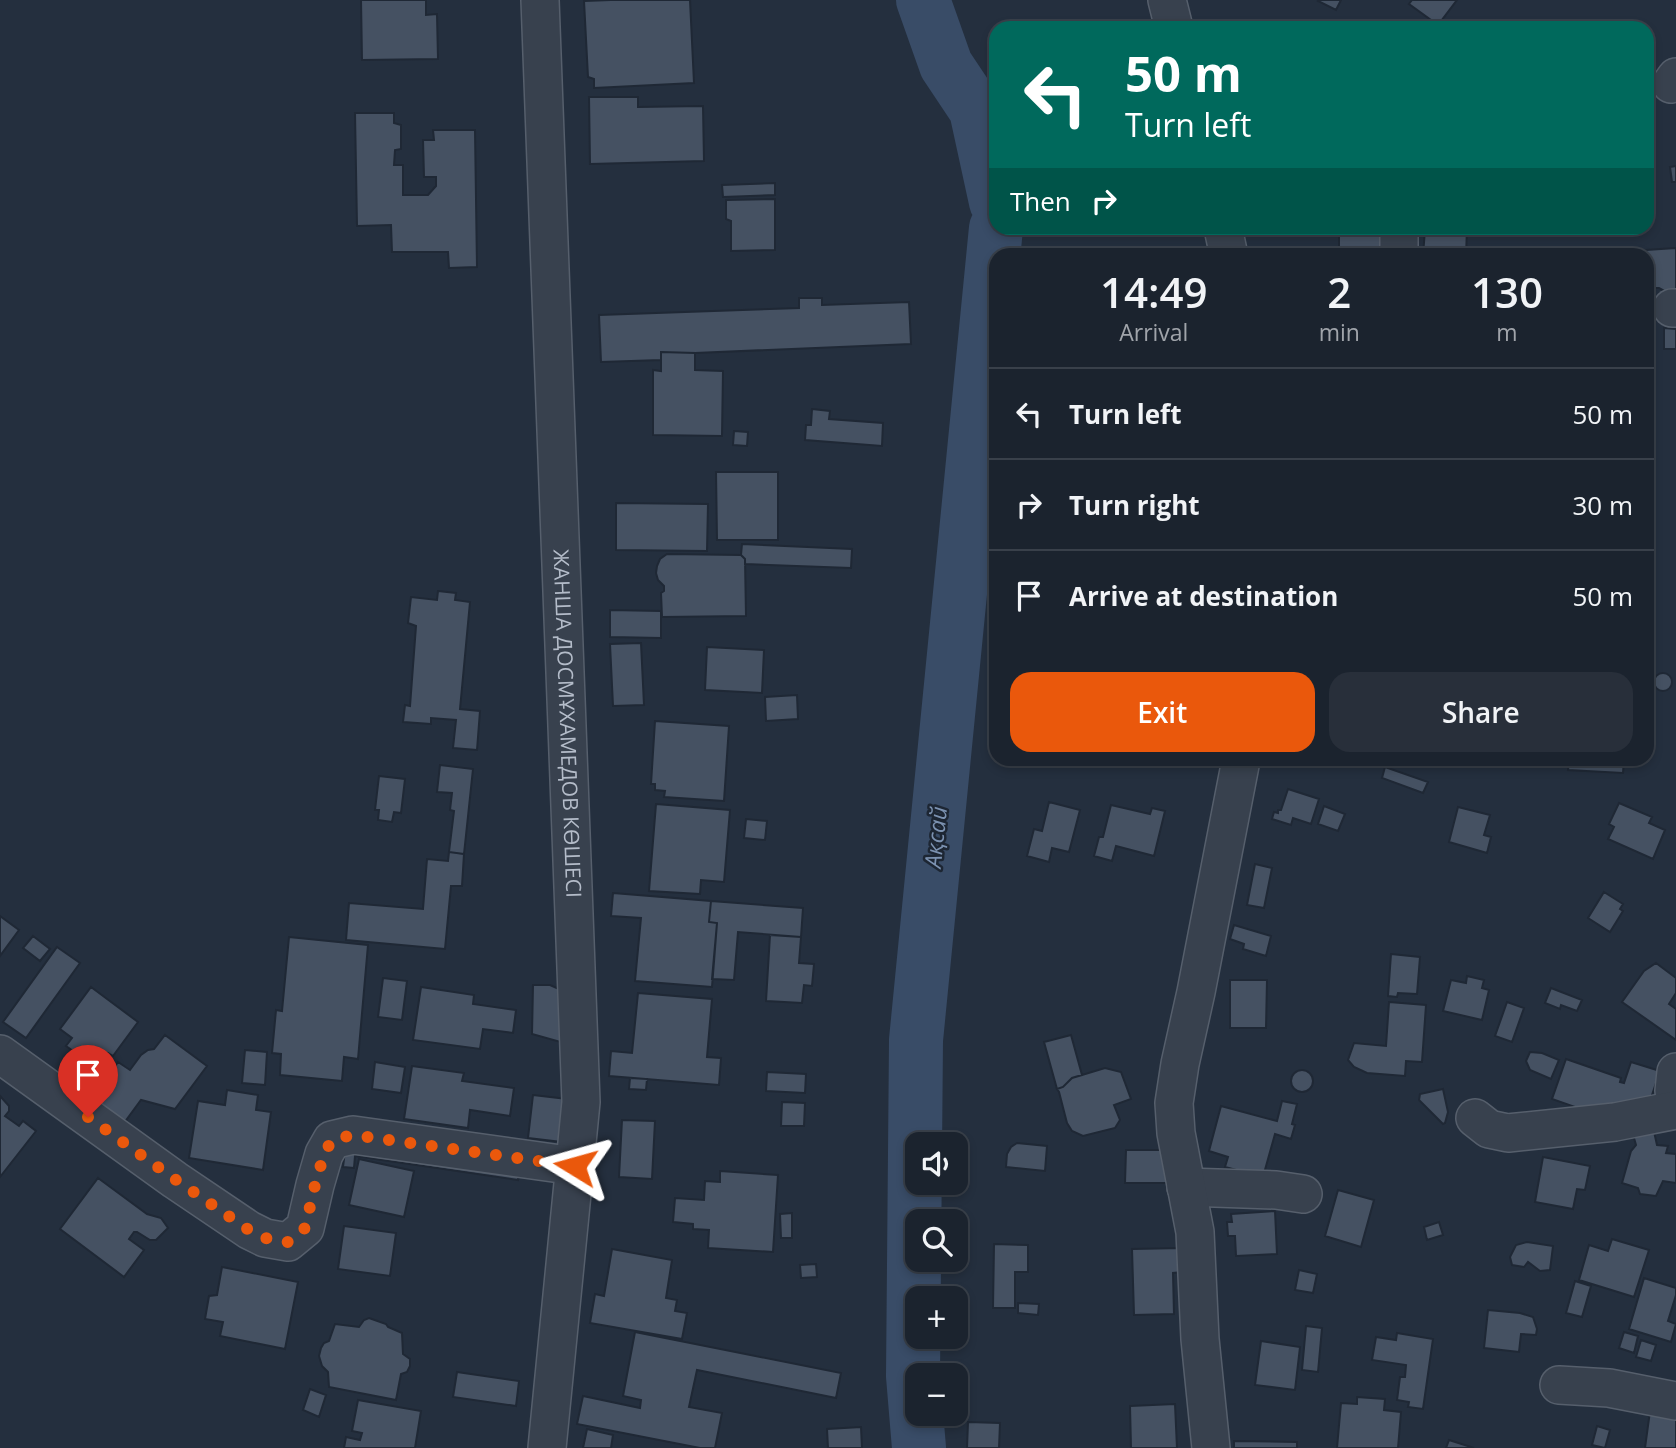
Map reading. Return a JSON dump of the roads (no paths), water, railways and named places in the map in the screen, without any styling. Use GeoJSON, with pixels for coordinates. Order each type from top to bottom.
{"type":"FeatureCollection","features":[{"type":"Feature","properties":{"kind":"street","name":"ЖАНША ДОСМҰХАМЕДОВ КӨШЕСІ"},"geometry":{"type":"LineString","coordinates":[[540,0],[581,1102],[547,1448]]}},
{"type":"Feature","properties":{"kind":"street"},"geometry":{"type":"LineString","coordinates":[[1167,0],[1172,21]]}},
{"type":"Feature","properties":{"kind":"street"},"geometry":{"type":"LineString","coordinates":[[1211,1448],[1200,1339],[1195,1232],[1176,1133],[1174,1103],[1240,766]]}},
{"type":"Feature","properties":{"kind":"street"},"geometry":{"type":"LineString","coordinates":[[0,1054],[176,1180],[265,1238],[288,1242],[305,1228],[324,1154],[332,1140],[353,1135],[575,1166]]}},
{"type":"Feature","properties":{"kind":"street"},"geometry":{"type":"LineString","coordinates":[[1676,1072],[1676,1095]]}},
{"type":"Feature","properties":{"kind":"street"},"geometry":{"type":"LineString","coordinates":[[1475,1118],[1489,1129],[1508,1133],[1615,1122],[1676,1110]]}},
{"type":"Feature","properties":{"kind":"street"},"geometry":{"type":"LineString","coordinates":[[1186,1187],[1303,1194]]}},
{"type":"Feature","properties":{"kind":"street"},"geometry":{"type":"LineString","coordinates":[[1559,1385],[1609,1388],[1676,1401]]}},
{"type":"Feature","properties":{"kind":"waterway","name":"Ақсай"},"geometry":{"type":"LineString","coordinates":[[923,0],[946,65],[976,110],[989,170]]}},
{"type":"Feature","properties":{"kind":"waterway","name":"Ақсай"},"geometry":{"type":"LineString","coordinates":[[994,248],[995,235]]}},
{"type":"Feature","properties":{"kind":"waterway","name":"Ақсай"},"geometry":{"type":"LineString","coordinates":[[919,1448],[913,1376],[916,1040],[989,299]]}}]}
